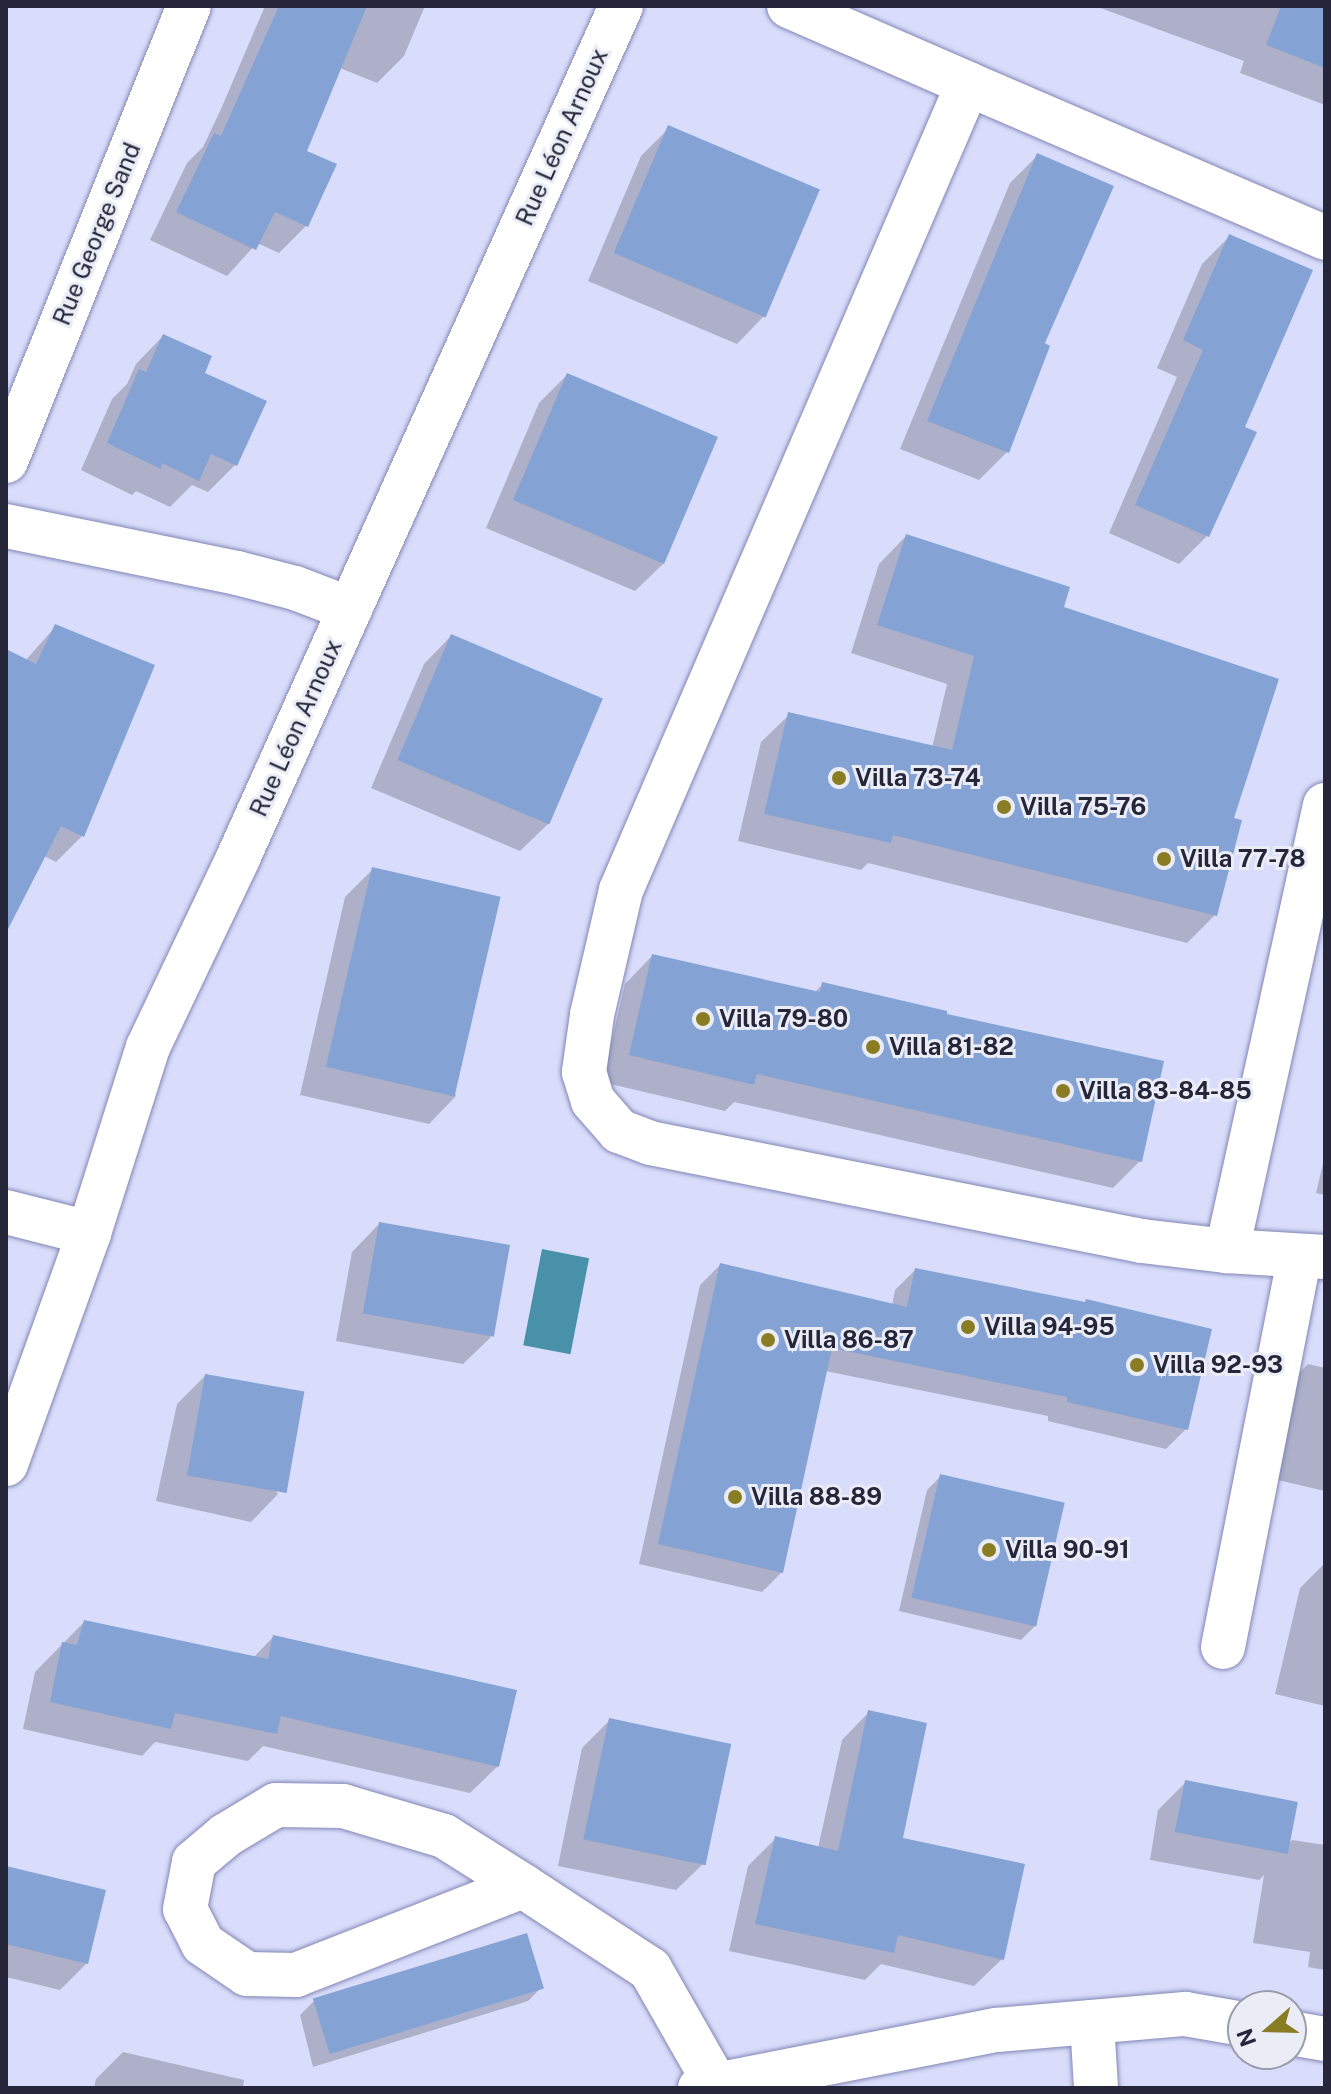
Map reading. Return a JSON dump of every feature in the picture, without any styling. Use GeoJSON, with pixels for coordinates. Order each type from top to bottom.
{"type":"FeatureCollection","features":[{"type":"Feature","properties":{"kind":"street","name":"Rue George Sand"},"geometry":{"type":"LineString","coordinates":[[6,461],[189,6]]}},
{"type":"Feature","properties":{"kind":"street","name":"Rue Léon Arnoux"},"geometry":{"type":"LineString","coordinates":[[6,1464],[89,1233],[148,1047],[238,858],[621,6]]}},
{"type":"Feature","properties":{"kind":"street"},"geometry":{"type":"LineString","coordinates":[[789,6],[1325,238]]}},
{"type":"Feature","properties":{"kind":"street"},"geometry":{"type":"LineString","coordinates":[[968,84],[621,890],[592,1015],[584,1072],[593,1101],[619,1131],[650,1143],[1142,1241],[1312,1258],[1223,1647]]}},
{"type":"Feature","properties":{"kind":"street"},"geometry":{"type":"LineString","coordinates":[[6,526],[237,573],[295,588],[350,609]]}},
{"type":"Feature","properties":{"kind":"street"},"geometry":{"type":"LineString","coordinates":[[1227,1251],[1325,805]]}},
{"type":"Feature","properties":{"kind":"street"},"geometry":{"type":"LineString","coordinates":[[6,1212],[89,1233]]}},
{"type":"Feature","properties":{"kind":"street"},"geometry":{"type":"LineString","coordinates":[[523,1886],[296,1975],[247,1974],[203,1944],[185,1909],[194,1862],[226,1835],[276,1805],[343,1806],[444,1836],[523,1886],[650,1969],[708,2086],[997,2030],[1185,2014],[1227,2021]]}},
{"type":"Feature","properties":{"kind":"street"},"geometry":{"type":"LineString","coordinates":[[1092,2022],[1096,2088]]}},
{"type":"Feature","properties":{"kind":"water"},"geometry":{"type":"Polygon","coordinates":[[[542,1249],[589,1258],[570,1354],[523,1345],[542,1249]]]}},
{"type":"Feature","properties":{"kind":"building"},"geometry":{"type":"Polygon","coordinates":[[[279,6],[367,6],[307,151],[337,164],[308,227],[275,212],[256,250],[176,212],[214,133],[221,136],[279,6]]]}},
{"type":"Feature","properties":{"kind":"building"},"geometry":{"type":"Polygon","coordinates":[[[1281,6],[1325,6],[1325,68],[1266,45],[1281,6]]]}},
{"type":"Feature","properties":{"kind":"building"},"geometry":{"type":"Polygon","coordinates":[[[668,125],[820,189],[766,317],[614,253],[668,125]]]}},
{"type":"Feature","properties":{"kind":"building"},"geometry":{"type":"Polygon","coordinates":[[[1037,153],[1114,186],[1045,343],[1050,346],[1009,453],[927,421],[1037,153]]]}},
{"type":"Feature","properties":{"kind":"building"},"geometry":{"type":"Polygon","coordinates":[[[1229,234],[1313,270],[1245,427],[1257,432],[1209,537],[1135,505],[1203,350],[1183,340],[1229,234]]]}},
{"type":"Feature","properties":{"kind":"building"},"geometry":{"type":"Polygon","coordinates":[[[163,334],[212,356],[205,373],[267,401],[237,466],[211,454],[199,481],[162,463],[161,469],[107,443],[139,369],[146,372],[163,334]]]}},
{"type":"Feature","properties":{"kind":"building"},"geometry":{"type":"Polygon","coordinates":[[[567,373],[718,437],[664,564],[513,500],[567,373]]]}},
{"type":"Feature","properties":{"kind":"building"},"geometry":{"type":"Polygon","coordinates":[[[906,534],[1070,587],[1064,607],[1279,679],[1234,818],[1242,820],[1217,916],[893,835],[891,843],[764,814],[788,712],[952,750],[974,656],[877,625],[906,534]]]}},
{"type":"Feature","properties":{"kind":"building"},"geometry":{"type":"Polygon","coordinates":[[[55,624],[155,665],[84,837],[61,826],[6,933],[6,649],[36,664],[55,624]]]}},
{"type":"Feature","properties":{"kind":"building"},"geometry":{"type":"Polygon","coordinates":[[[451,634],[603,698],[549,825],[397,760],[451,634]]]}},
{"type":"Feature","properties":{"kind":"building"},"geometry":{"type":"Polygon","coordinates":[[[372,867],[501,897],[455,1096],[326,1067],[372,867]]]}},
{"type":"Feature","properties":{"kind":"building"},"geometry":{"type":"Polygon","coordinates":[[[652,954],[820,992],[822,982],[947,1011],[947,1014],[1164,1061],[1142,1162],[757,1074],[754,1085],[629,1055],[652,954]]]}},
{"type":"Feature","properties":{"kind":"building"},"geometry":{"type":"Polygon","coordinates":[[[379,1222],[510,1245],[494,1337],[363,1314],[379,1222]]]}},
{"type":"Feature","properties":{"kind":"building"},"geometry":{"type":"Polygon","coordinates":[[[720,1263],[907,1307],[915,1268],[1085,1302],[1086,1299],[1212,1329],[1188,1430],[1067,1402],[1067,1397],[832,1348],[783,1573],[658,1544],[720,1263]]]}},
{"type":"Feature","properties":{"kind":"building"},"geometry":{"type":"Polygon","coordinates":[[[205,1374],[304,1392],[287,1493],[187,1475],[205,1374]]]}},
{"type":"Feature","properties":{"kind":"building","name":"Villa 90-91"},"geometry":{"type":"Polygon","coordinates":[[[940,1474],[1065,1503],[1036,1627],[911,1598],[940,1474]]]}},
{"type":"Feature","properties":{"kind":"building"},"geometry":{"type":"Polygon","coordinates":[[[84,1620],[268,1659],[273,1635],[517,1690],[499,1767],[281,1716],[277,1734],[175,1713],[171,1729],[50,1702],[62,1642],[77,1645],[84,1620]]]}},
{"type":"Feature","properties":{"kind":"building"},"geometry":{"type":"Polygon","coordinates":[[[868,1710],[927,1723],[903,1838],[1025,1864],[1004,1960],[898,1935],[894,1953],[755,1924],[775,1836],[838,1851],[868,1710]]]}},
{"type":"Feature","properties":{"kind":"building"},"geometry":{"type":"Polygon","coordinates":[[[609,1718],[731,1744],[705,1865],[583,1839],[609,1718]]]}},
{"type":"Feature","properties":{"kind":"building"},"geometry":{"type":"Polygon","coordinates":[[[1185,1780],[1298,1802],[1288,1854],[1175,1832],[1185,1780]]]}},
{"type":"Feature","properties":{"kind":"building"},"geometry":{"type":"Polygon","coordinates":[[[6,1866],[106,1890],[88,1964],[6,1944],[6,1866]]]}},
{"type":"Feature","properties":{"kind":"building"},"geometry":{"type":"Polygon","coordinates":[[[527,1933],[544,1988],[330,2054],[313,1998],[527,1933]]]}},
{"type":"Feature","properties":{"kind":"place","name":"Villa 73-74"},"geometry":{"type":"Point","coordinates":[839,778]}},
{"type":"Feature","properties":{"kind":"place","name":"Villa 75-76"},"geometry":{"type":"Point","coordinates":[1004,807]}},
{"type":"Feature","properties":{"kind":"place","name":"Villa 77-78"},"geometry":{"type":"Point","coordinates":[1164,859]}},
{"type":"Feature","properties":{"kind":"place","name":"Villa 79-80"},"geometry":{"type":"Point","coordinates":[703,1019]}},
{"type":"Feature","properties":{"kind":"place","name":"Villa 81-82"},"geometry":{"type":"Point","coordinates":[873,1047]}},
{"type":"Feature","properties":{"kind":"place","name":"Villa 83-84-85"},"geometry":{"type":"Point","coordinates":[1063,1091]}},
{"type":"Feature","properties":{"kind":"place","name":"Villa 94-95"},"geometry":{"type":"Point","coordinates":[968,1327]}},
{"type":"Feature","properties":{"kind":"place","name":"Villa 86-87"},"geometry":{"type":"Point","coordinates":[768,1340]}},
{"type":"Feature","properties":{"kind":"place","name":"Villa 92-93"},"geometry":{"type":"Point","coordinates":[1137,1365]}},
{"type":"Feature","properties":{"kind":"place","name":"Villa 88-89"},"geometry":{"type":"Point","coordinates":[735,1497]}},
{"type":"Feature","properties":{"kind":"place","name":"Villa 90-91"},"geometry":{"type":"Point","coordinates":[989,1550]}}]}
